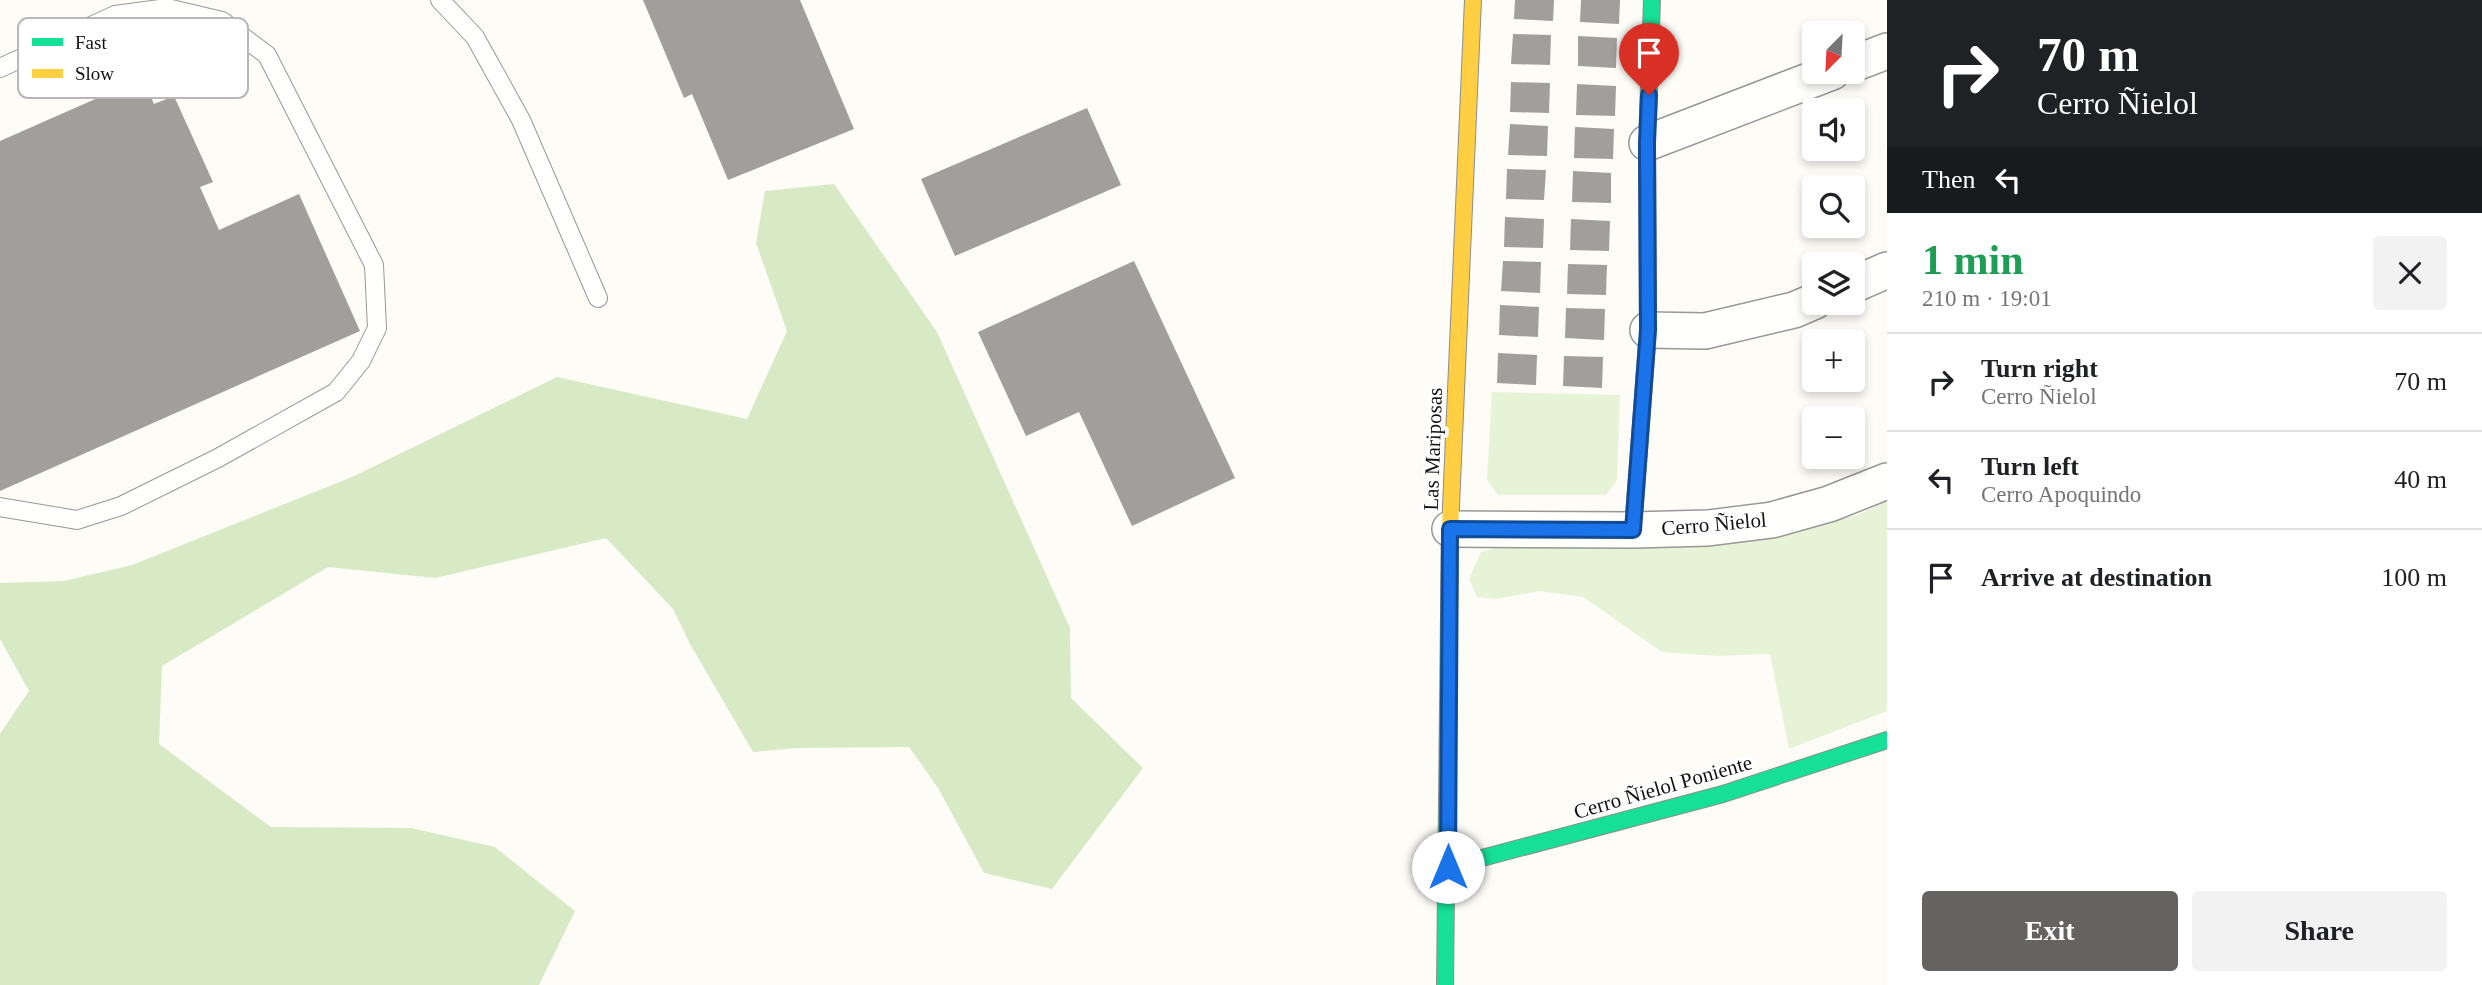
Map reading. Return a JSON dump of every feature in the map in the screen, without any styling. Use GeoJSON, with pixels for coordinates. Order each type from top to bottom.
{"type":"FeatureCollection","features":[{"type":"Feature","properties":{"kind":"street","name":"Las Mariposas"},"geometry":{"type":"LineString","coordinates":[[1445,985],[1450,529],[1473,0]]}},
{"type":"Feature","properties":{"kind":"street"},"geometry":{"type":"LineString","coordinates":[[1633,530],[1648,330],[1647,143],[1652,0]]}},
{"type":"Feature","properties":{"kind":"street"},"geometry":{"type":"LineString","coordinates":[[1866,59],[1887,51]]}},
{"type":"Feature","properties":{"kind":"street"},"geometry":{"type":"LineString","coordinates":[[1647,143],[1802,84]]}},
{"type":"Feature","properties":{"kind":"street"},"geometry":{"type":"LineString","coordinates":[[1865,280],[1887,270]]}},
{"type":"Feature","properties":{"kind":"street"},"geometry":{"type":"LineString","coordinates":[[1648,330],[1705,331],[1802,307]]}},
{"type":"Feature","properties":{"kind":"street","name":"Cerro Ñielol"},"geometry":{"type":"LineString","coordinates":[[1450,529],[1708,528],[1772,520],[1829,504],[1887,481]]}},
{"type":"Feature","properties":{"kind":"street","name":"Cerro Ñielol Poniente"},"geometry":{"type":"LineString","coordinates":[[1448,867],[1723,794],[1887,740]]}},
{"type":"Feature","properties":{"kind":"lane"},"geometry":{"type":"LineString","coordinates":[[440,0],[475,37],[521,120],[598,298]]}},
{"type":"Feature","properties":{"kind":"lane"},"geometry":{"type":"LineString","coordinates":[[108,18],[167,8],[209,18]]}},
{"type":"Feature","properties":{"kind":"lane"},"geometry":{"type":"LineString","coordinates":[[0,507],[77,520],[121,506],[218,458],[335,392],[361,361],[377,328],[373,265],[267,55],[248,41]]}},
{"type":"Feature","properties":{"kind":"lane"},"geometry":{"type":"LineString","coordinates":[[0,68],[18,60]]}},
{"type":"Feature","properties":{"kind":"green space"},"geometry":{"type":"Polygon","coordinates":[[[834,184],[937,332],[1070,628],[1071,698],[1143,768],[1052,889],[984,873],[938,788],[909,747],[797,748],[753,752],[690,644],[673,609],[606,538],[435,578],[328,567],[162,666],[159,744],[271,827],[411,828],[495,847],[575,911],[539,985],[0,985],[0,734],[29,691],[0,639],[0,583],[64,581],[132,565],[352,477],[557,377],[747,419],[787,331],[756,243],[765,191],[834,184]]]}},
{"type":"Feature","properties":{"kind":"green space"},"geometry":{"type":"Polygon","coordinates":[[[1492,392],[1620,395],[1617,480],[1606,495],[1498,495],[1487,480],[1492,392]]]}},
{"type":"Feature","properties":{"kind":"green space"},"geometry":{"type":"Polygon","coordinates":[[[1887,501],[1887,711],[1789,749],[1770,654],[1718,656],[1662,652],[1583,597],[1539,591],[1496,599],[1477,597],[1469,579],[1481,552],[1503,546],[1795,529],[1858,515],[1887,501]]]}},
{"type":"Feature","properties":{"kind":"building"},"geometry":{"type":"Polygon","coordinates":[[[643,0],[800,0],[854,129],[728,180],[692,94],[684,98],[643,0]]]}},
{"type":"Feature","properties":{"kind":"building"},"geometry":{"type":"Polygon","coordinates":[[[1515,0],[1554,0],[1553,21],[1514,19],[1515,0]]]}},
{"type":"Feature","properties":{"kind":"building"},"geometry":{"type":"Polygon","coordinates":[[[1581,0],[1620,0],[1619,24],[1580,22],[1581,0]]]}},
{"type":"Feature","properties":{"kind":"building"},"geometry":{"type":"Polygon","coordinates":[[[1513,34],[1551,35],[1550,65],[1511,64],[1513,34]]]}},
{"type":"Feature","properties":{"kind":"building"},"geometry":{"type":"Polygon","coordinates":[[[1578,36],[1617,38],[1616,68],[1578,66],[1578,36]]]}},
{"type":"Feature","properties":{"kind":"building"},"geometry":{"type":"Polygon","coordinates":[[[1511,82],[1550,83],[1549,113],[1510,112],[1511,82]]]}},
{"type":"Feature","properties":{"kind":"building"},"geometry":{"type":"Polygon","coordinates":[[[1577,84],[1616,86],[1615,116],[1576,115],[1577,84]]]}},
{"type":"Feature","properties":{"kind":"building"},"geometry":{"type":"Polygon","coordinates":[[[98,98],[151,98],[154,104],[175,98],[213,182],[200,187],[219,230],[299,194],[360,331],[0,491],[0,141],[98,98]]]}},
{"type":"Feature","properties":{"kind":"building"},"geometry":{"type":"Polygon","coordinates":[[[1087,108],[1121,185],[955,256],[921,179],[1087,108]]]}},
{"type":"Feature","properties":{"kind":"building"},"geometry":{"type":"Polygon","coordinates":[[[1510,124],[1548,126],[1547,156],[1508,155],[1510,124]]]}},
{"type":"Feature","properties":{"kind":"building"},"geometry":{"type":"Polygon","coordinates":[[[1575,127],[1614,129],[1613,159],[1574,158],[1575,127]]]}},
{"type":"Feature","properties":{"kind":"building"},"geometry":{"type":"Polygon","coordinates":[[[1507,169],[1546,170],[1544,200],[1506,199],[1507,169]]]}},
{"type":"Feature","properties":{"kind":"building"},"geometry":{"type":"Polygon","coordinates":[[[1573,171],[1611,173],[1611,203],[1572,202],[1573,171]]]}},
{"type":"Feature","properties":{"kind":"building"},"geometry":{"type":"Polygon","coordinates":[[[1505,217],[1544,219],[1543,248],[1504,247],[1505,217]]]}},
{"type":"Feature","properties":{"kind":"building"},"geometry":{"type":"Polygon","coordinates":[[[1571,219],[1610,221],[1609,251],[1570,250],[1571,219]]]}},
{"type":"Feature","properties":{"kind":"building"},"geometry":{"type":"Polygon","coordinates":[[[1134,261],[1235,478],[1132,526],[1079,412],[1026,436],[978,332],[1134,261]]]}},
{"type":"Feature","properties":{"kind":"building"},"geometry":{"type":"Polygon","coordinates":[[[1503,261],[1541,262],[1540,293],[1501,291],[1503,261]]]}},
{"type":"Feature","properties":{"kind":"building"},"geometry":{"type":"Polygon","coordinates":[[[1568,264],[1607,265],[1606,295],[1567,294],[1568,264]]]}},
{"type":"Feature","properties":{"kind":"building"},"geometry":{"type":"Polygon","coordinates":[[[1500,305],[1539,307],[1538,337],[1499,335],[1500,305]]]}},
{"type":"Feature","properties":{"kind":"building"},"geometry":{"type":"Polygon","coordinates":[[[1566,308],[1605,309],[1604,340],[1565,338],[1566,308]]]}},
{"type":"Feature","properties":{"kind":"building"},"geometry":{"type":"Polygon","coordinates":[[[1498,353],[1537,355],[1536,385],[1497,383],[1498,353]]]}},
{"type":"Feature","properties":{"kind":"building"},"geometry":{"type":"Polygon","coordinates":[[[1564,356],[1603,357],[1602,388],[1563,386],[1564,356]]]}},
{"type":"Feature","properties":{"kind":"traffic: fast"},"geometry":{"type":"LineString","coordinates":[[1633,530],[1648,330],[1647,143],[1652,0]]}},
{"type":"Feature","properties":{"kind":"traffic: fast"},"geometry":{"type":"LineString","coordinates":[[1445,985],[1449,614]]}},
{"type":"Feature","properties":{"kind":"traffic: fast"},"geometry":{"type":"LineString","coordinates":[[1448,867],[1723,794],[1887,740]]}},
{"type":"Feature","properties":{"kind":"traffic: slow"},"geometry":{"type":"LineString","coordinates":[[1449,614],[1450,529],[1473,0]]}},
{"type":"Feature","properties":{"kind":"route"},"geometry":{"type":"LineString","coordinates":[[1448,867],[1450,529],[1633,530],[1648,330],[1649,95]]}}]}
